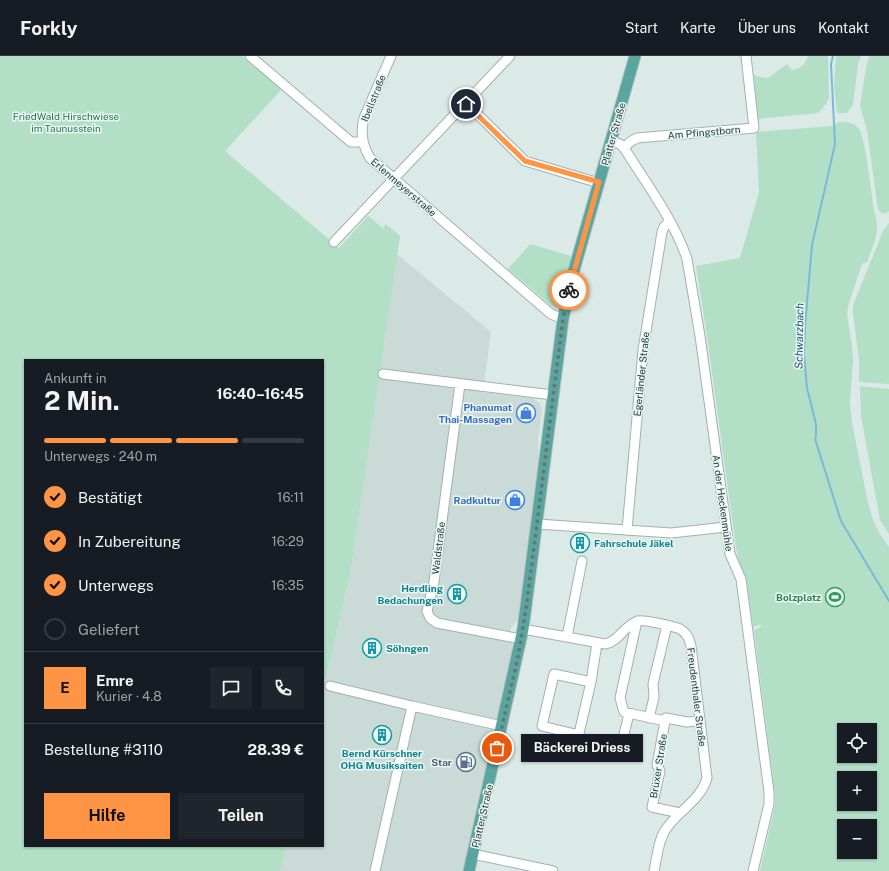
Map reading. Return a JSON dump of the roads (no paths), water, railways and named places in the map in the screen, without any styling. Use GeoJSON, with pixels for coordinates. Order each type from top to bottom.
{"type":"FeatureCollection","features":[{"type":"Feature","properties":{"kind":"main road","name":"Platter Straße"},"geometry":{"type":"LineString","coordinates":[[469,871],[522,634],[563,319],[572,278],[635,56]]}},
{"type":"Feature","properties":{"kind":"street"},"geometry":{"type":"LineString","coordinates":[[250,56],[351,142],[363,142]]}},
{"type":"Feature","properties":{"kind":"street","name":"Ibellstraße"},"geometry":{"type":"LineString","coordinates":[[363,142],[362,132],[364,118],[391,56]]}},
{"type":"Feature","properties":{"kind":"street"},"geometry":{"type":"LineString","coordinates":[[334,242],[510,56]]}},
{"type":"Feature","properties":{"kind":"street","name":"Am Pfingstborn"},"geometry":{"type":"LineString","coordinates":[[624,148],[637,138],[754,128],[746,56]]}},
{"type":"Feature","properties":{"kind":"street"},"geometry":{"type":"LineString","coordinates":[[466,104],[525,161],[599,182]]}},
{"type":"Feature","properties":{"kind":"street"},"geometry":{"type":"LineString","coordinates":[[611,141],[624,148]]}},
{"type":"Feature","properties":{"kind":"street","name":"Erlenmeyerstraße"},"geometry":{"type":"LineString","coordinates":[[363,142],[370,158],[551,314],[563,319]]}},
{"type":"Feature","properties":{"kind":"street","name":"An der Heckenmühle"},"geometry":{"type":"LineString","coordinates":[[624,148],[669,222],[683,247],[687,259],[701,344],[730,554],[741,579],[770,792],[753,871]]}},
{"type":"Feature","properties":{"kind":"street","name":"Egerländer Straße"},"geometry":{"type":"LineString","coordinates":[[627,530],[645,330],[662,232],[664,226],[669,222]]}},
{"type":"Feature","properties":{"kind":"street"},"geometry":{"type":"LineString","coordinates":[[383,374],[553,395]]}},
{"type":"Feature","properties":{"kind":"street","name":"Waldstraße"},"geometry":{"type":"LineString","coordinates":[[460,384],[434,582],[427,611],[430,618],[437,623],[522,634]]}},
{"type":"Feature","properties":{"kind":"street"},"geometry":{"type":"LineString","coordinates":[[537,524],[679,533],[726,527]]}},
{"type":"Feature","properties":{"kind":"street"},"geometry":{"type":"LineString","coordinates":[[567,637],[582,561]]}},
{"type":"Feature","properties":{"kind":"street","name":"Freudenthaler Straße"},"geometry":{"type":"LineString","coordinates":[[637,621],[641,620],[667,625],[684,631],[690,640],[706,778],[702,791],[665,830],[661,840],[654,871]]}},
{"type":"Feature","properties":{"kind":"street"},"geometry":{"type":"LineString","coordinates":[[522,634],[567,637],[605,644],[613,642],[637,621]]}},
{"type":"Feature","properties":{"kind":"street"},"geometry":{"type":"LineString","coordinates":[[637,621],[620,698],[624,712],[665,721],[666,718],[687,722],[700,721]]}},
{"type":"Feature","properties":{"kind":"street"},"geometry":{"type":"LineString","coordinates":[[649,718],[654,697],[653,684],[667,625]]}},
{"type":"Feature","properties":{"kind":"street"},"geometry":{"type":"LineString","coordinates":[[591,682],[554,674],[542,726],[578,739],[591,682],[597,643]]}},
{"type":"Feature","properties":{"kind":"street"},"geometry":{"type":"LineString","coordinates":[[330,686],[502,726]]}},
{"type":"Feature","properties":{"kind":"street"},"geometry":{"type":"LineString","coordinates":[[375,871],[412,706]]}},
{"type":"Feature","properties":{"kind":"street"},"geometry":{"type":"LineString","coordinates":[[621,746],[629,714]]}},
{"type":"Feature","properties":{"kind":"street","name":"Brüxer Straße"},"geometry":{"type":"LineString","coordinates":[[665,721],[657,765],[660,771],[652,807],[680,814]]}},
{"type":"Feature","properties":{"kind":"street"},"geometry":{"type":"LineString","coordinates":[[473,854],[553,871]]}},
{"type":"Feature","properties":{"kind":"waterway","name":"Schwarzbach"},"geometry":{"type":"LineString","coordinates":[[833,56],[831,64],[835,144],[812,245],[804,354],[807,388],[816,424],[815,439],[841,521],[889,601]]}},
{"type":"Feature","properties":{"kind":"place","name":"Phanumat Thai-Massagen"},"geometry":{"type":"Point","coordinates":[526,413]}},
{"type":"Feature","properties":{"kind":"place","name":"Radkultur"},"geometry":{"type":"Point","coordinates":[515,500]}},
{"type":"Feature","properties":{"kind":"place","name":"Fahrschule Jäkel"},"geometry":{"type":"Point","coordinates":[580,543]}},
{"type":"Feature","properties":{"kind":"place","name":"Herdling Bedachungen"},"geometry":{"type":"Point","coordinates":[457,594]}},
{"type":"Feature","properties":{"kind":"place","name":"Bolzplatz"},"geometry":{"type":"Point","coordinates":[835,597]}},
{"type":"Feature","properties":{"kind":"place","name":"Söhngen"},"geometry":{"type":"Point","coordinates":[372,648]}},
{"type":"Feature","properties":{"kind":"place","name":"Bernd Kürschner OHG Musiksaiten"},"geometry":{"type":"Point","coordinates":[382,735]}},
{"type":"Feature","properties":{"kind":"place","name":"Bäckerei Driess"},"geometry":{"type":"Point","coordinates":[497,748]}},
{"type":"Feature","properties":{"kind":"place","name":"Star"},"geometry":{"type":"Point","coordinates":[466,762]}},
{"type":"Feature","properties":{"kind":"park label","name":"FriedWald Hirschwiese im Taunusstein"},"geometry":{"type":"Point","coordinates":[66,122]}}]}
